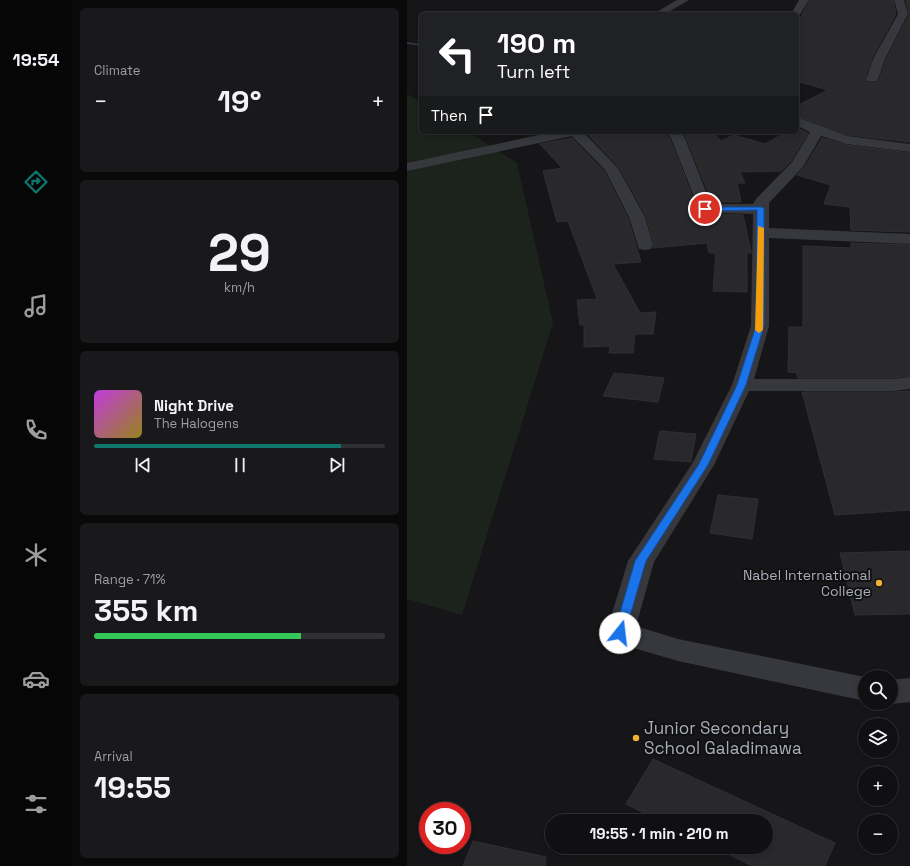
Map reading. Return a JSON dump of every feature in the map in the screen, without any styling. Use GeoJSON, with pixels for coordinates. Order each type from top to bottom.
{"type":"FeatureCollection","features":[{"type":"Feature","properties":{"kind":"street"},"geometry":{"type":"LineString","coordinates":[[662,12],[684,0]]}},
{"type":"Feature","properties":{"kind":"street"},"geometry":{"type":"LineString","coordinates":[[797,12],[804,0]]}},
{"type":"Feature","properties":{"kind":"street"},"geometry":{"type":"LineString","coordinates":[[872,80],[879,59],[907,14],[899,0]]}},
{"type":"Feature","properties":{"kind":"street"},"geometry":{"type":"LineString","coordinates":[[799,122],[846,140],[910,148]]}},
{"type":"Feature","properties":{"kind":"street"},"geometry":{"type":"LineString","coordinates":[[818,130],[798,164],[761,202],[760,326],[742,385],[703,465],[641,561],[620,633],[678,650],[858,688]]}},
{"type":"Feature","properties":{"kind":"street"},"geometry":{"type":"LineString","coordinates":[[504,134],[519,143]]}},
{"type":"Feature","properties":{"kind":"street"},"geometry":{"type":"LineString","coordinates":[[407,167],[562,134]]}},
{"type":"Feature","properties":{"kind":"street"},"geometry":{"type":"LineString","coordinates":[[577,134],[611,168],[637,217],[645,244]]}},
{"type":"Feature","properties":{"kind":"street"},"geometry":{"type":"LineString","coordinates":[[674,134],[677,136],[705,209],[761,208]]}},
{"type":"Feature","properties":{"kind":"street"},"geometry":{"type":"LineString","coordinates":[[760,233],[910,238]]}},
{"type":"Feature","properties":{"kind":"street"},"geometry":{"type":"LineString","coordinates":[[742,385],[893,385],[910,383]]}},
{"type":"Feature","properties":{"kind":"street"},"geometry":{"type":"LineString","coordinates":[[898,691],[910,690]]}},
{"type":"Feature","properties":{"kind":"shaded area"},"geometry":{"type":"Polygon","coordinates":[[[407,94],[419,101],[419,134],[471,134],[517,163],[553,323],[462,615],[407,599],[407,94]]]}},
{"type":"Feature","properties":{"kind":"building"},"geometry":{"type":"Polygon","coordinates":[[[810,0],[893,0],[896,14],[872,58],[865,78],[868,82],[876,82],[879,80],[886,60],[909,15],[906,0],[910,0],[910,142],[848,135],[799,117],[799,105],[828,90],[799,82],[799,20],[810,0]]]}},
{"type":"Feature","properties":{"kind":"building"},"geometry":{"type":"Polygon","coordinates":[[[799,129],[808,133],[791,161],[781,171],[740,172],[745,183],[737,183],[741,202],[712,202],[685,135],[715,134],[721,141],[734,135],[765,144],[783,134],[799,134],[799,129]]]}},
{"type":"Feature","properties":{"kind":"building"},"geometry":{"type":"Polygon","coordinates":[[[600,134],[665,134],[670,139],[699,213],[743,215],[751,251],[751,253],[747,253],[747,292],[713,291],[716,253],[709,253],[707,243],[653,248],[654,245],[646,216],[619,167],[589,136],[600,134]]]}},
{"type":"Feature","properties":{"kind":"building"},"geometry":{"type":"Polygon","coordinates":[[[572,138],[604,171],[628,218],[641,262],[613,264],[640,313],[656,312],[653,334],[635,334],[633,353],[609,353],[610,346],[584,347],[584,325],[580,325],[577,300],[597,299],[568,221],[557,222],[543,171],[562,168],[540,144],[572,138]]]}},
{"type":"Feature","properties":{"kind":"building"},"geometry":{"type":"Polygon","coordinates":[[[822,138],[846,145],[910,153],[910,232],[851,230],[850,207],[824,204],[831,185],[797,175],[804,168],[822,138]]]}},
{"type":"Feature","properties":{"kind":"building"},"geometry":{"type":"Polygon","coordinates":[[[851,243],[910,245],[910,376],[893,378],[798,378],[797,373],[788,372],[789,327],[803,327],[803,246],[851,248],[851,243]]]}},
{"type":"Feature","properties":{"kind":"building"},"geometry":{"type":"Polygon","coordinates":[[[614,373],[664,378],[658,402],[603,396],[614,373]]]}},
{"type":"Feature","properties":{"kind":"building"},"geometry":{"type":"Polygon","coordinates":[[[910,391],[910,510],[835,515],[802,392],[910,391]]]}},
{"type":"Feature","properties":{"kind":"building"},"geometry":{"type":"Polygon","coordinates":[[[660,431],[696,434],[691,462],[654,459],[660,431]]]}},
{"type":"Feature","properties":{"kind":"building"},"geometry":{"type":"Polygon","coordinates":[[[718,495],[758,499],[752,539],[710,533],[718,495]]]}},
{"type":"Feature","properties":{"kind":"building","name":"Nabel International College"},"geometry":{"type":"Polygon","coordinates":[[[910,551],[910,614],[855,615],[840,553],[910,551]]]}},
{"type":"Feature","properties":{"kind":"building"},"geometry":{"type":"Polygon","coordinates":[[[653,759],[772,814],[646,814],[626,804],[653,759]]]}},
{"type":"Feature","properties":{"kind":"building"},"geometry":{"type":"Polygon","coordinates":[[[773,814],[835,843],[825,866],[752,866],[728,854],[773,854],[773,814]]]}},
{"type":"Feature","properties":{"kind":"building"},"geometry":{"type":"Polygon","coordinates":[[[473,841],[546,857],[545,866],[463,866],[468,854],[471,854],[471,846],[473,841]]]}},
{"type":"Feature","properties":{"kind":"waterway"},"geometry":{"type":"LineString","coordinates":[[407,43],[419,45]]}},
{"type":"Feature","properties":{"kind":"slow traffic"},"geometry":{"type":"LineString","coordinates":[[759,330],[760,228]]}},
{"type":"Feature","properties":{"kind":"place","name":"Nabel International College"},"geometry":{"type":"Point","coordinates":[879,583]}},
{"type":"Feature","properties":{"kind":"place","name":"Junior Secondary School Galadimawa"},"geometry":{"type":"Point","coordinates":[636,738]}},
{"type":"Feature","properties":{"kind":"route"},"geometry":{"type":"LineString","coordinates":[[620,633],[641,561],[703,465],[742,385],[760,326],[759,258],[761,208],[705,209]]}}]}
